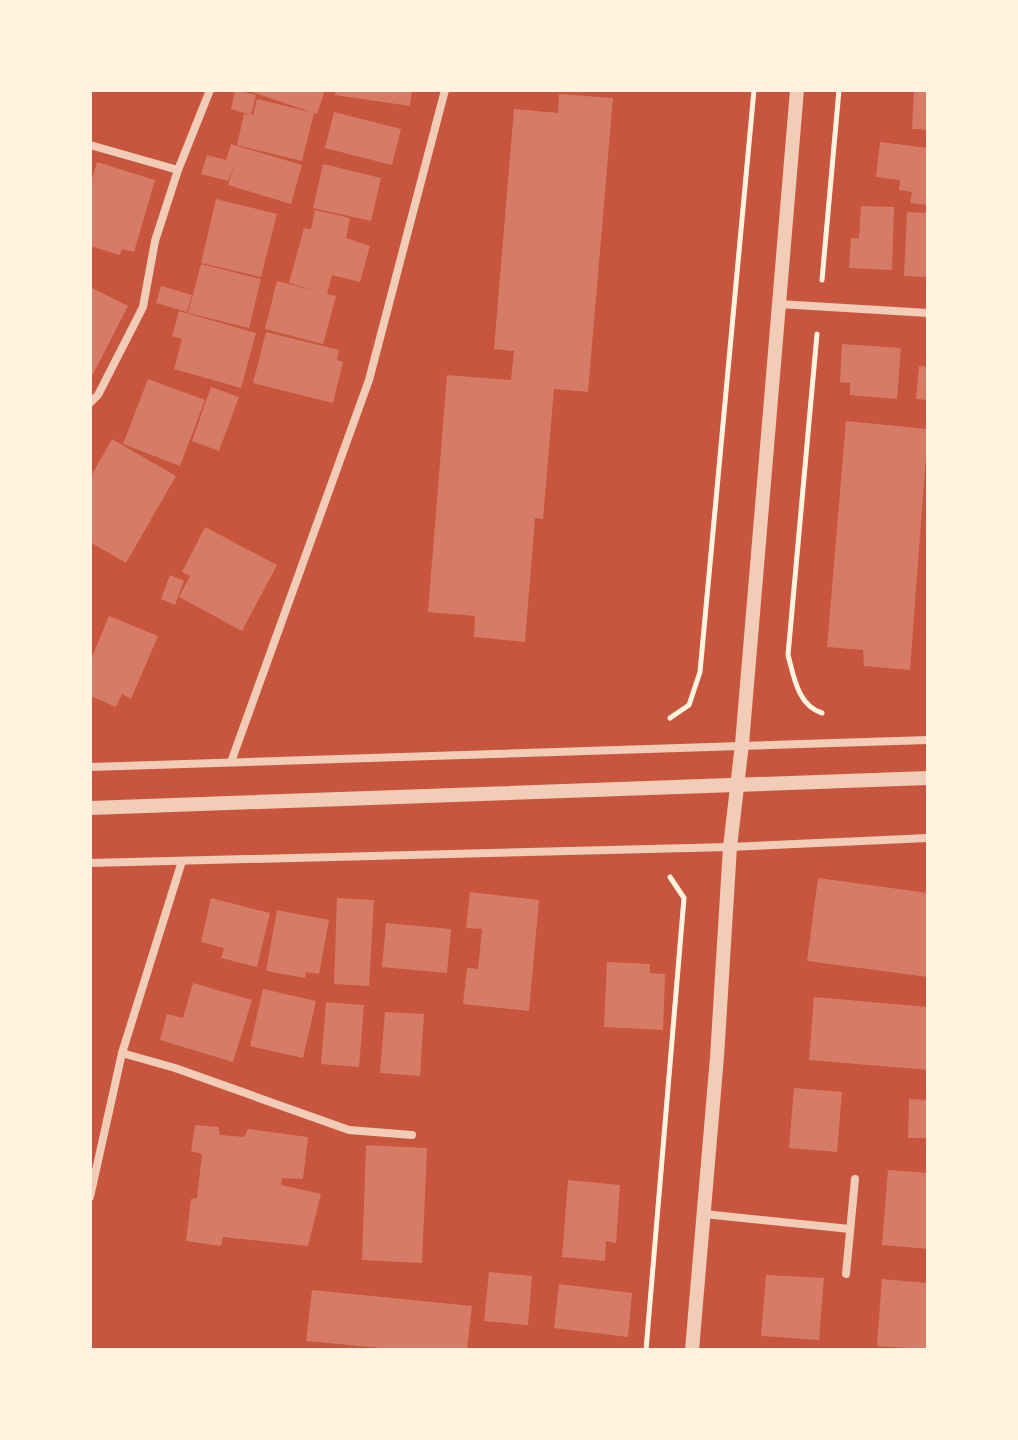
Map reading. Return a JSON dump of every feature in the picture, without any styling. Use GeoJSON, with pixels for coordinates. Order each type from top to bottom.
{"type":"FeatureCollection","features":[{"type":"Feature","properties":{"kind":"street"},"geometry":{"type":"LineString","coordinates":[[90,403],[98,395],[143,307],[155,241],[178,170],[210,90]]}},
{"type":"Feature","properties":{"kind":"street"},"geometry":{"type":"LineString","coordinates":[[231,762],[369,380],[445,90]]}},
{"type":"Feature","properties":{"kind":"street"},"geometry":{"type":"LineString","coordinates":[[692,1350],[730,847],[742,744],[797,90]]}},
{"type":"Feature","properties":{"kind":"street"},"geometry":{"type":"LineString","coordinates":[[90,145],[178,170]]}},
{"type":"Feature","properties":{"kind":"street"},"geometry":{"type":"LineString","coordinates":[[779,304],[928,313]]}},
{"type":"Feature","properties":{"kind":"street"},"geometry":{"type":"LineString","coordinates":[[90,767],[928,740]]}},
{"type":"Feature","properties":{"kind":"street"},"geometry":{"type":"LineString","coordinates":[[90,808],[928,778]]}},
{"type":"Feature","properties":{"kind":"street"},"geometry":{"type":"LineString","coordinates":[[90,863],[730,847],[928,838]]}},
{"type":"Feature","properties":{"kind":"street"},"geometry":{"type":"LineString","coordinates":[[90,1197],[122,1053],[182,861]]}},
{"type":"Feature","properties":{"kind":"street"},"geometry":{"type":"LineString","coordinates":[[122,1053],[175,1068],[349,1130],[412,1135]]}},
{"type":"Feature","properties":{"kind":"street"},"geometry":{"type":"LineString","coordinates":[[846,1274],[855,1179]]}},
{"type":"Feature","properties":{"kind":"street"},"geometry":{"type":"LineString","coordinates":[[704,1214],[850,1229]]}},
{"type":"Feature","properties":{"kind":"path"},"geometry":{"type":"LineString","coordinates":[[664,722],[689,705],[700,672],[754,90]]}},
{"type":"Feature","properties":{"kind":"path"},"geometry":{"type":"LineString","coordinates":[[833,716],[811,710],[797,689],[788,655],[839,90]]}},
{"type":"Feature","properties":{"kind":"path"},"geometry":{"type":"LineString","coordinates":[[646,1350],[684,898],[668,875]]}},
{"type":"Feature","properties":{"kind":"building"},"geometry":{"type":"Polygon","coordinates":[[[235,90],[256,95],[251,115],[231,109],[235,90]]]}},
{"type":"Feature","properties":{"kind":"building"},"geometry":{"type":"Polygon","coordinates":[[[253,90],[325,90],[317,114],[253,90]]]}},
{"type":"Feature","properties":{"kind":"building"},"geometry":{"type":"Polygon","coordinates":[[[336,90],[412,90],[410,106],[335,95],[336,90]]]}},
{"type":"Feature","properties":{"kind":"building"},"geometry":{"type":"Polygon","coordinates":[[[914,90],[928,90],[928,130],[912,129],[914,90]]]}},
{"type":"Feature","properties":{"kind":"building"},"geometry":{"type":"Polygon","coordinates":[[[559,94],[613,98],[588,392],[554,389],[543,519],[535,518],[525,642],[474,637],[475,616],[428,612],[447,375],[511,380],[514,351],[494,349],[514,109],[558,113],[559,94]]]}},
{"type":"Feature","properties":{"kind":"building"},"geometry":{"type":"Polygon","coordinates":[[[257,99],[314,113],[302,161],[237,145],[244,114],[253,115],[257,99]]]}},
{"type":"Feature","properties":{"kind":"building"},"geometry":{"type":"Polygon","coordinates":[[[334,112],[401,129],[392,165],[325,148],[334,112]]]}},
{"type":"Feature","properties":{"kind":"building"},"geometry":{"type":"Polygon","coordinates":[[[880,142],[928,148],[928,205],[910,203],[912,192],[899,190],[900,180],[876,177],[880,142]]]}},
{"type":"Feature","properties":{"kind":"building"},"geometry":{"type":"Polygon","coordinates":[[[231,144],[302,165],[291,204],[228,185],[235,162],[228,181],[201,174],[207,155],[226,160],[231,144]]]}},
{"type":"Feature","properties":{"kind":"building"},"geometry":{"type":"Polygon","coordinates":[[[97,162],[155,180],[134,252],[122,249],[120,255],[90,246],[90,185],[97,162]]]}},
{"type":"Feature","properties":{"kind":"building"},"geometry":{"type":"Polygon","coordinates":[[[323,164],[381,178],[371,221],[313,208],[323,164]]]}},
{"type":"Feature","properties":{"kind":"building"},"geometry":{"type":"Polygon","coordinates":[[[216,199],[277,214],[261,277],[201,263],[216,199]]]}},
{"type":"Feature","properties":{"kind":"building"},"geometry":{"type":"Polygon","coordinates":[[[861,206],[894,207],[892,270],[849,268],[851,238],[859,238],[861,206]]]}},
{"type":"Feature","properties":{"kind":"building"},"geometry":{"type":"Polygon","coordinates":[[[315,210],[350,218],[346,238],[370,246],[360,282],[332,275],[327,294],[336,296],[323,344],[265,329],[277,281],[320,292],[289,283],[304,228],[311,229],[315,210]]]}},
{"type":"Feature","properties":{"kind":"building"},"geometry":{"type":"Polygon","coordinates":[[[907,212],[928,213],[928,277],[904,276],[907,212]]]}},
{"type":"Feature","properties":{"kind":"building"},"geometry":{"type":"Polygon","coordinates":[[[201,264],[261,279],[249,328],[188,313],[201,264]]]}},
{"type":"Feature","properties":{"kind":"building"},"geometry":{"type":"Polygon","coordinates":[[[161,286],[192,295],[187,312],[156,303],[161,286]]]}},
{"type":"Feature","properties":{"kind":"building"},"geometry":{"type":"Polygon","coordinates":[[[90,287],[128,306],[90,380],[90,287]]]}},
{"type":"Feature","properties":{"kind":"building"},"geometry":{"type":"Polygon","coordinates":[[[179,311],[256,333],[241,388],[174,369],[182,339],[172,336],[179,311]]]}},
{"type":"Feature","properties":{"kind":"building"},"geometry":{"type":"Polygon","coordinates":[[[266,332],[339,350],[337,360],[343,362],[333,403],[253,383],[266,332]]]}},
{"type":"Feature","properties":{"kind":"building"},"geometry":{"type":"Polygon","coordinates":[[[842,344],[901,348],[897,399],[850,395],[850,383],[840,382],[842,344]]]}},
{"type":"Feature","properties":{"kind":"building"},"geometry":{"type":"Polygon","coordinates":[[[919,366],[928,367],[928,400],[916,399],[919,366]]]}},
{"type":"Feature","properties":{"kind":"building"},"geometry":{"type":"Polygon","coordinates":[[[148,379],[205,400],[180,466],[123,444],[148,379]]]}},
{"type":"Feature","properties":{"kind":"building"},"geometry":{"type":"Polygon","coordinates":[[[211,387],[239,397],[219,451],[192,441],[211,387]]]}},
{"type":"Feature","properties":{"kind":"building"},"geometry":{"type":"Polygon","coordinates":[[[846,421],[928,429],[910,670],[864,666],[863,650],[827,647],[846,421]]]}},
{"type":"Feature","properties":{"kind":"building"},"geometry":{"type":"Polygon","coordinates":[[[112,439],[176,476],[126,563],[90,542],[90,478],[112,439]]]}},
{"type":"Feature","properties":{"kind":"building"},"geometry":{"type":"Polygon","coordinates":[[[205,527],[277,565],[242,631],[179,597],[190,576],[182,572],[205,527]]]}},
{"type":"Feature","properties":{"kind":"building"},"geometry":{"type":"Polygon","coordinates":[[[170,575],[184,581],[175,605],[161,599],[170,575]]]}},
{"type":"Feature","properties":{"kind":"building"},"geometry":{"type":"Polygon","coordinates":[[[109,616],[158,636],[131,699],[122,694],[116,707],[90,696],[90,662],[109,616]]]}},
{"type":"Feature","properties":{"kind":"building"},"geometry":{"type":"Polygon","coordinates":[[[818,878],[928,893],[928,977],[807,961],[818,878]]]}},
{"type":"Feature","properties":{"kind":"building"},"geometry":{"type":"Polygon","coordinates":[[[470,892],[539,900],[529,1011],[463,1004],[467,968],[478,969],[482,929],[466,928],[470,892]]]}},
{"type":"Feature","properties":{"kind":"building"},"geometry":{"type":"Polygon","coordinates":[[[211,898],[270,913],[257,967],[221,958],[224,948],[201,942],[211,898]]]}},
{"type":"Feature","properties":{"kind":"building"},"geometry":{"type":"Polygon","coordinates":[[[337,898],[374,900],[369,986],[334,984],[337,898]]]}},
{"type":"Feature","properties":{"kind":"building"},"geometry":{"type":"Polygon","coordinates":[[[277,910],[329,920],[319,974],[306,972],[305,978],[266,971],[277,910]]]}},
{"type":"Feature","properties":{"kind":"building"},"geometry":{"type":"Polygon","coordinates":[[[386,923],[451,929],[447,973],[382,967],[386,923]]]}},
{"type":"Feature","properties":{"kind":"building"},"geometry":{"type":"Polygon","coordinates":[[[607,962],[650,964],[650,973],[665,974],[663,1030],[604,1027],[607,962]]]}},
{"type":"Feature","properties":{"kind":"building"},"geometry":{"type":"Polygon","coordinates":[[[193,983],[252,1000],[233,1062],[160,1040],[167,1014],[183,1018],[193,983]]]}},
{"type":"Feature","properties":{"kind":"building"},"geometry":{"type":"Polygon","coordinates":[[[263,989],[316,1001],[303,1058],[250,1046],[263,989]]]}},
{"type":"Feature","properties":{"kind":"building"},"geometry":{"type":"Polygon","coordinates":[[[814,997],[928,1007],[928,1070],[809,1060],[814,997]]]}},
{"type":"Feature","properties":{"kind":"building"},"geometry":{"type":"Polygon","coordinates":[[[326,1002],[364,1005],[359,1067],[321,1064],[326,1002]]]}},
{"type":"Feature","properties":{"kind":"building"},"geometry":{"type":"Polygon","coordinates":[[[385,1012],[424,1014],[420,1076],[380,1073],[385,1012]]]}},
{"type":"Feature","properties":{"kind":"building"},"geometry":{"type":"Polygon","coordinates":[[[794,1088],[842,1092],[837,1152],[789,1148],[794,1088]]]}},
{"type":"Feature","properties":{"kind":"building"},"geometry":{"type":"Polygon","coordinates":[[[909,1099],[928,1100],[928,1138],[908,1138],[909,1099]]]}},
{"type":"Feature","properties":{"kind":"building"},"geometry":{"type":"Polygon","coordinates":[[[195,1125],[218,1127],[220,1135],[244,1137],[248,1129],[308,1137],[303,1179],[282,1178],[281,1185],[321,1194],[308,1246],[223,1237],[221,1246],[186,1241],[191,1199],[197,1198],[202,1154],[191,1151],[195,1125]]]}},
{"type":"Feature","properties":{"kind":"building"},"geometry":{"type":"Polygon","coordinates":[[[366,1145],[427,1148],[422,1263],[362,1260],[366,1145]]]}},
{"type":"Feature","properties":{"kind":"building"},"geometry":{"type":"Polygon","coordinates":[[[888,1170],[928,1173],[928,1249],[882,1245],[888,1170]]]}},
{"type":"Feature","properties":{"kind":"building"},"geometry":{"type":"Polygon","coordinates":[[[568,1180],[620,1185],[616,1243],[606,1241],[605,1261],[562,1257],[568,1180]]]}},
{"type":"Feature","properties":{"kind":"building"},"geometry":{"type":"Polygon","coordinates":[[[489,1272],[532,1276],[528,1325],[484,1321],[489,1272]]]}},
{"type":"Feature","properties":{"kind":"building"},"geometry":{"type":"Polygon","coordinates":[[[766,1275],[824,1278],[819,1340],[761,1336],[766,1275]]]}},
{"type":"Feature","properties":{"kind":"building"},"geometry":{"type":"Polygon","coordinates":[[[882,1279],[928,1283],[926,1349],[877,1346],[882,1279]]]}},
{"type":"Feature","properties":{"kind":"building"},"geometry":{"type":"Polygon","coordinates":[[[559,1284],[632,1293],[628,1337],[554,1328],[559,1284]]]}},
{"type":"Feature","properties":{"kind":"building"},"geometry":{"type":"Polygon","coordinates":[[[312,1290],[472,1306],[467,1350],[403,1350],[306,1341],[312,1290]]]}}]}
